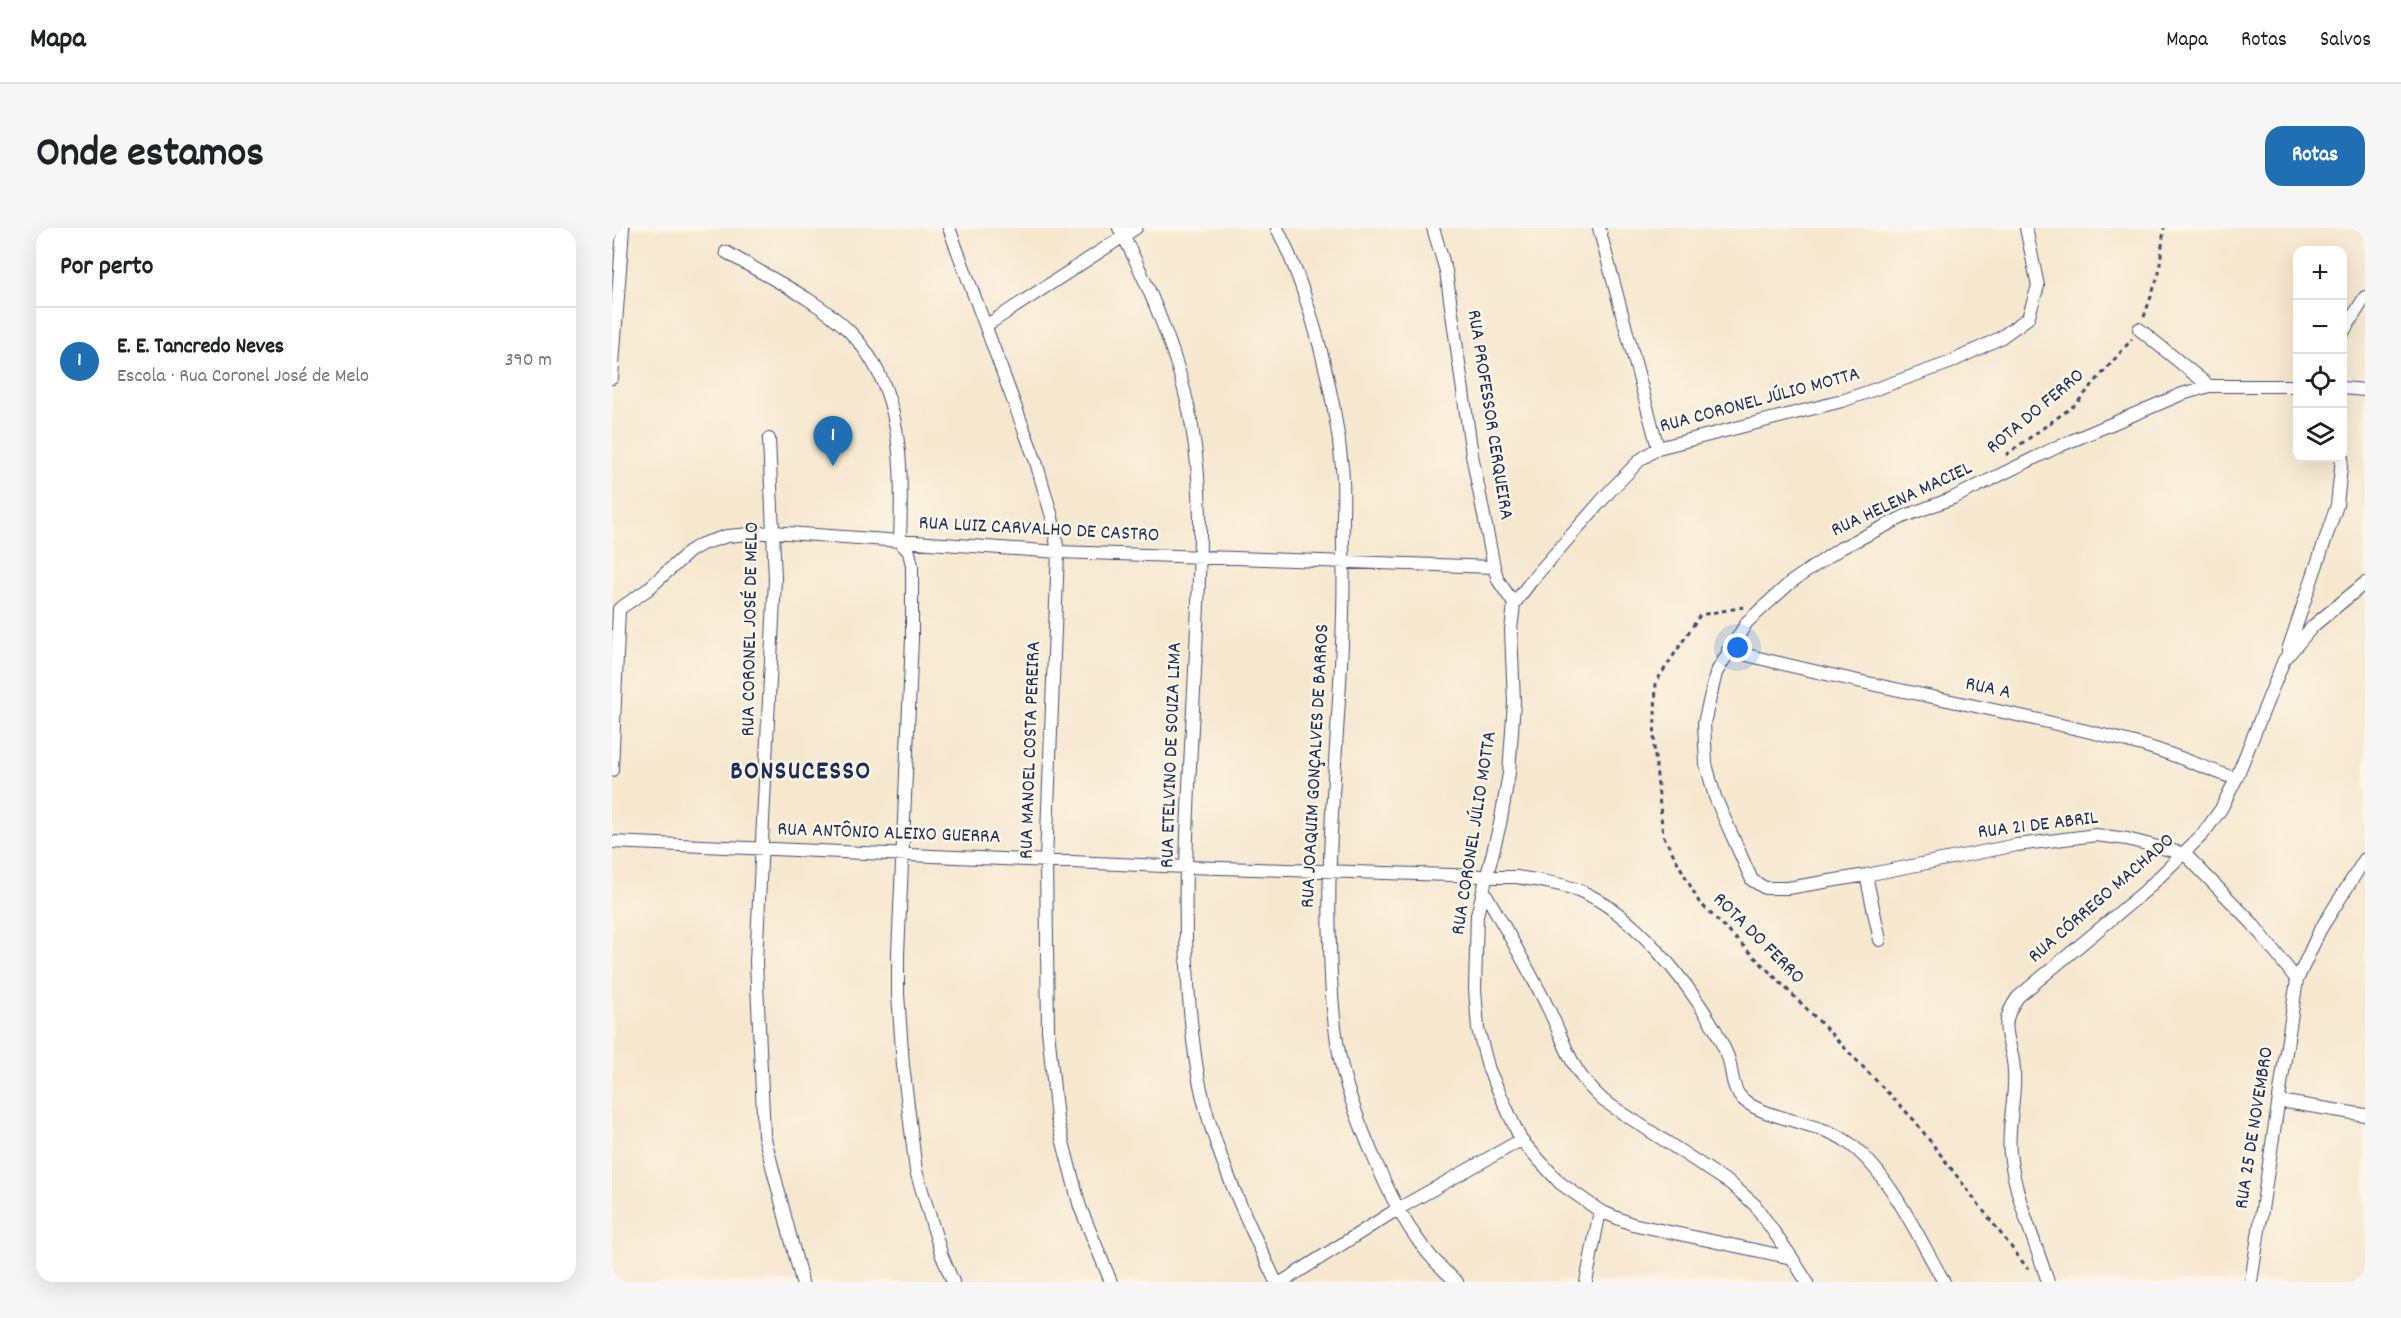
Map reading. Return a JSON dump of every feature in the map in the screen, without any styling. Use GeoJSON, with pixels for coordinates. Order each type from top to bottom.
{"type":"FeatureCollection","features":[{"type":"Feature","properties":{"kind":"street","name":"RUA MANOEL COSTA PEREIRA"},"geometry":{"type":"LineString","coordinates":[[949,228],[987,325],[994,352],[1036,462],[1052,518],[1058,552],[1046,860],[1048,1030],[1057,1119],[1080,1207],[1111,1282]]}},
{"type":"Feature","properties":{"kind":"street"},"geometry":{"type":"LineString","coordinates":[[987,325],[1121,232],[1136,228]]}},
{"type":"Feature","properties":{"kind":"street","name":"RUA JOAQUIM GONÇALVES DE BARROS"},"geometry":{"type":"LineString","coordinates":[[1277,228],[1288,250],[1309,314],[1330,394],[1342,468],[1344,564],[1328,871],[1331,996],[1343,1071],[1360,1127],[1396,1210],[1407,1227],[1457,1282]]}},
{"type":"Feature","properties":{"kind":"street","name":"RUA PROFESSOR CERQUEIRA"},"geometry":{"type":"LineString","coordinates":[[1433,228],[1446,271],[1472,455],[1494,567],[1503,590],[1514,604]]}},
{"type":"Feature","properties":{"kind":"street"},"geometry":{"type":"LineString","coordinates":[[1599,228],[1658,448]]}},
{"type":"Feature","properties":{"kind":"street","name":"RUA CORONEL JÚLIO MOTTA"},"geometry":{"type":"LineString","coordinates":[[1792,1258],[1632,1224],[1600,1211],[1560,1183],[1521,1140],[1488,1070],[1478,1029],[1475,989],[1477,915],[1488,876],[1509,773],[1514,702],[1511,630],[1514,604],[1532,580],[1610,491],[1640,460],[1658,448],[1842,401],[1949,363],[2000,338],[2028,318],[2038,286],[2026,228]]}},
{"type":"Feature","properties":{"kind":"street","name":"RUA ETELVINO DE SOUZA LIMA"},"geometry":{"type":"LineString","coordinates":[[1121,232],[1148,291],[1184,389],[1192,427],[1200,496],[1200,558],[1187,867],[1189,1013],[1196,1067],[1221,1155],[1244,1215],[1276,1282]]}},
{"type":"Feature","properties":{"kind":"street"},"geometry":{"type":"LineString","coordinates":[[612,378],[619,234]]}},
{"type":"Feature","properties":{"kind":"street"},"geometry":{"type":"LineString","coordinates":[[726,252],[828,313],[849,331],[863,348],[879,376],[895,420],[901,453],[900,542],[909,552],[912,566],[912,639],[898,994],[904,1077],[916,1171],[942,1256],[954,1282]]}},
{"type":"Feature","properties":{"kind":"street"},"geometry":{"type":"LineString","coordinates":[[2347,327],[2365,297]]}},
{"type":"Feature","properties":{"kind":"street"},"geometry":{"type":"LineString","coordinates":[[2139,329],[2209,386]]}},
{"type":"Feature","properties":{"kind":"street","name":"RUA HELENA MACIEL"},"geometry":{"type":"LineString","coordinates":[[1765,888],[1752,880],[1716,797],[1705,755],[1704,723],[1707,699],[1716,673],[1746,622],[1764,603],[1841,548],[1877,529],[1953,498],[2057,447],[2165,401],[2209,386],[2293,386]]}},
{"type":"Feature","properties":{"kind":"street"},"geometry":{"type":"LineString","coordinates":[[2347,388],[2365,390]]}},
{"type":"Feature","properties":{"kind":"street","name":"RUA CORONEL JOSÉ DE MELO"},"geometry":{"type":"LineString","coordinates":[[769,439],[775,579],[756,962],[764,1135],[802,1282]]}},
{"type":"Feature","properties":{"kind":"street"},"geometry":{"type":"LineString","coordinates":[[2284,660],[2337,505],[2342,462]]}},
{"type":"Feature","properties":{"kind":"street","name":"RUA LUIZ CARVALHO DE CASTRO"},"geometry":{"type":"LineString","coordinates":[[615,604],[647,590],[690,551],[702,544],[727,536],[773,532],[1058,552],[1344,564],[1494,567]]}},
{"type":"Feature","properties":{"kind":"street","name":"RUA CÓRREGO MACHADO"},"geometry":{"type":"LineString","coordinates":[[2048,1282],[2010,1153],[2015,1091],[2014,1062],[2005,1023],[2008,1011],[2018,998],[2185,854],[2221,809],[2236,779],[2284,660],[2313,626],[2365,582]]}},
{"type":"Feature","properties":{"kind":"street"},"geometry":{"type":"LineString","coordinates":[[612,770],[615,604]]}},
{"type":"Feature","properties":{"kind":"street","name":"RUA A"},"geometry":{"type":"LineString","coordinates":[[1728,651],[1806,671],[2057,723],[2145,746],[2236,779]]}},
{"type":"Feature","properties":{"kind":"street","name":"RUA 21 DE ABRIL"},"geometry":{"type":"LineString","coordinates":[[1765,888],[1788,888],[2017,845],[2096,835],[2163,846],[2185,854],[2252,923],[2297,980]]}},
{"type":"Feature","properties":{"kind":"street","name":"RUA ANTÔNIO ALEIXO GUERRA"},"geometry":{"type":"LineString","coordinates":[[612,842],[1187,867],[1516,877],[1562,885],[1611,908],[1652,946],[1703,1012],[1728,1058],[1739,1095],[1763,1112],[1817,1126],[1845,1140],[1866,1158],[1891,1192],[1944,1282]]}},
{"type":"Feature","properties":{"kind":"street","name":"RUA 25 DE NOVEMBRO"},"geometry":{"type":"LineString","coordinates":[[2251,1282],[2297,980],[2320,930],[2365,859]]}},
{"type":"Feature","properties":{"kind":"street"},"geometry":{"type":"LineString","coordinates":[[1866,875],[1880,940]]}},
{"type":"Feature","properties":{"kind":"street"},"geometry":{"type":"LineString","coordinates":[[1484,891],[1550,1014],[1572,1064],[1585,1084],[1604,1101],[1731,1184],[1755,1205],[1807,1282]]}},
{"type":"Feature","properties":{"kind":"street"},"geometry":{"type":"LineString","coordinates":[[2279,1101],[2365,1115]]}},
{"type":"Feature","properties":{"kind":"street"},"geometry":{"type":"LineString","coordinates":[[1282,1282],[1396,1210],[1521,1140]]}},
{"type":"Feature","properties":{"kind":"street"},"geometry":{"type":"LineString","coordinates":[[1586,1282],[1600,1211]]}},
{"type":"Feature","properties":{"kind":"path","name":"ROTA DO FERRO"},"geometry":{"type":"LineString","coordinates":[[2003,457],[2076,404],[2125,349],[2139,329],[2150,306],[2159,273],[2164,228]]}},
{"type":"Feature","properties":{"kind":"path","name":"ROTA DO FERRO"},"geometry":{"type":"LineString","coordinates":[[1764,603],[1700,615],[1656,682],[1654,747],[1663,835],[1699,902],[1815,1017],[1914,1120],[2031,1273]]}},
{"type":"Feature","properties":{"kind":"place","name":"E. E. Tancredo Neves"},"geometry":{"type":"Point","coordinates":[833,466]}},
{"type":"Feature","properties":{"kind":"district","name":"BONSUCESSO"},"geometry":{"type":"Point","coordinates":[801,772]}}]}
